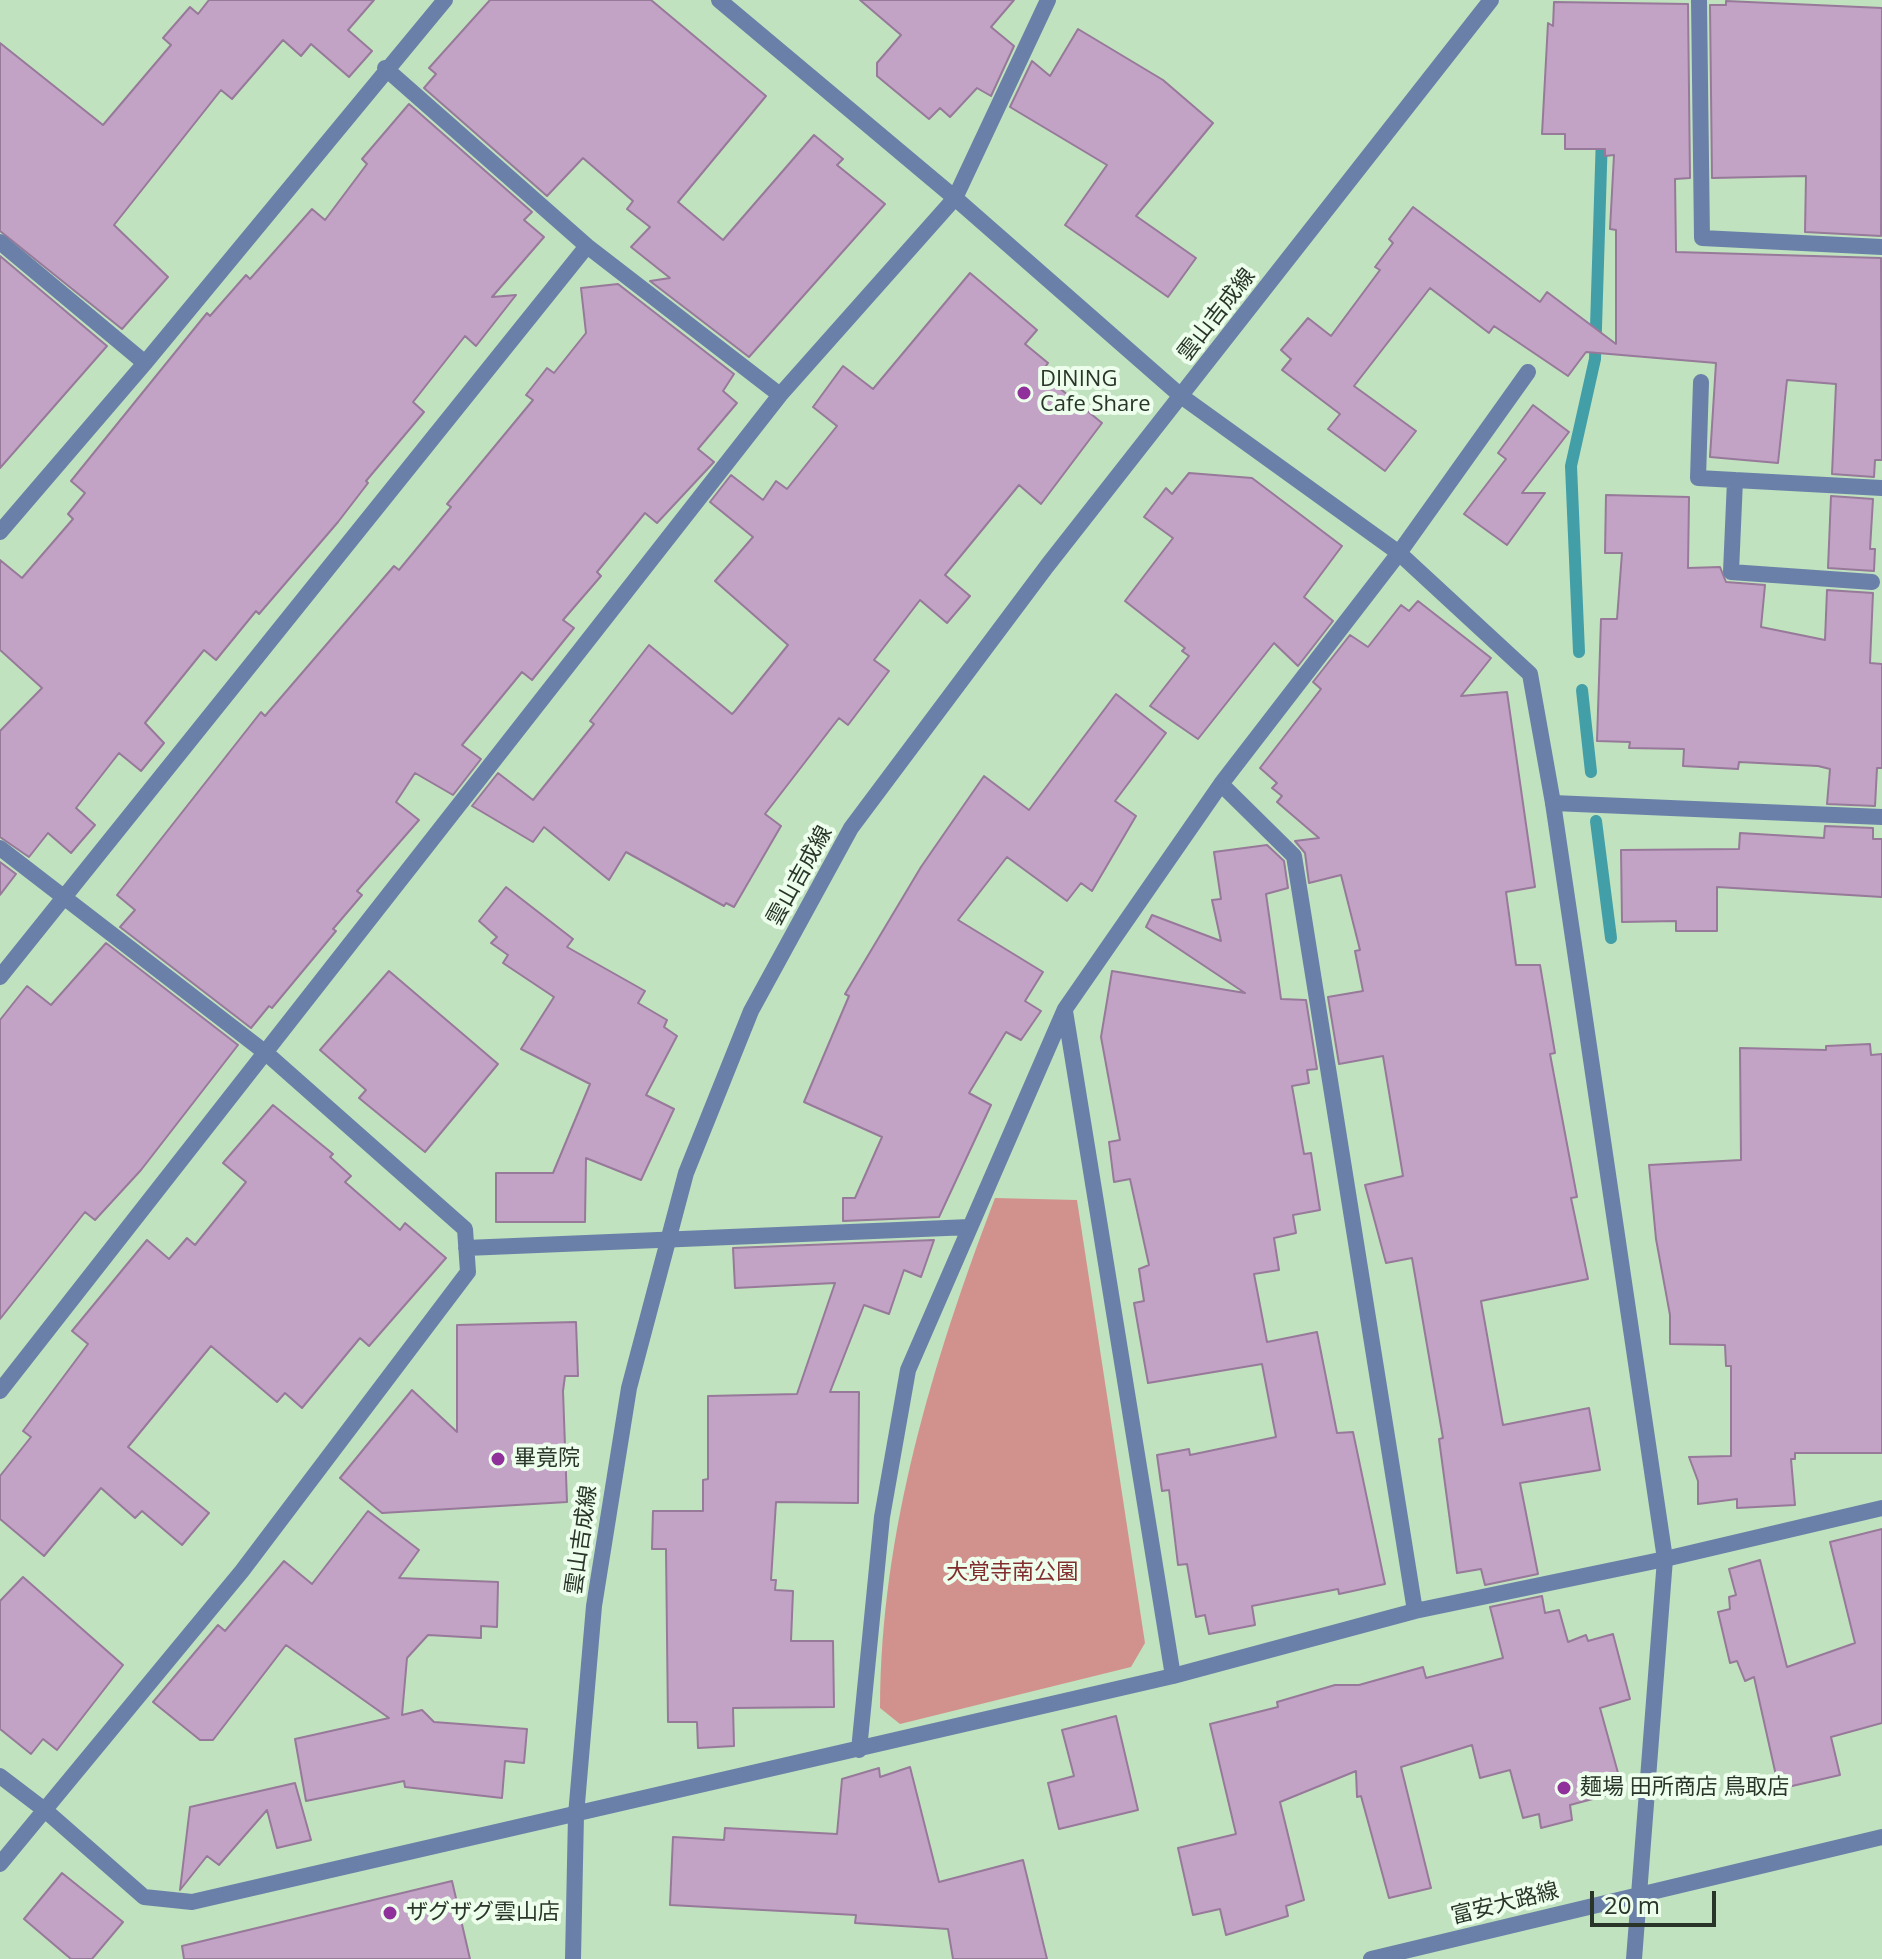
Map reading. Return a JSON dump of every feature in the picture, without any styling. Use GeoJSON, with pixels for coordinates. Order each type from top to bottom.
{"type":"FeatureCollection","features":[{"type":"Feature","properties":{"kind":"street"},"geometry":{"type":"LineString","coordinates":[[1,531],[145,363],[385,68],[445,0]]}},
{"type":"Feature","properties":{"kind":"street"},"geometry":{"type":"LineString","coordinates":[[719,0],[955,198],[1181,396],[1399,553],[1530,674],[1553,803],[1665,1559],[1634,1959]]}},
{"type":"Feature","properties":{"kind":"street"},"geometry":{"type":"LineString","coordinates":[[0,1391],[780,395],[955,198],[1048,0]]}},
{"type":"Feature","properties":{"kind":"street","name":"雲山吉成線"},"geometry":{"type":"LineString","coordinates":[[573,1959],[576,1815],[594,1606],[609,1497],[629,1388],[686,1173],[751,1011],[851,828],[1047,566],[1491,0]]}},
{"type":"Feature","properties":{"kind":"street"},"geometry":{"type":"LineString","coordinates":[[1699,0],[1702,238],[1882,247]]}},
{"type":"Feature","properties":{"kind":"street"},"geometry":{"type":"LineString","coordinates":[[385,68],[587,246],[780,395]]}},
{"type":"Feature","properties":{"kind":"street"},"geometry":{"type":"LineString","coordinates":[[0,242],[145,363]]}},
{"type":"Feature","properties":{"kind":"street"},"geometry":{"type":"LineString","coordinates":[[0,977],[587,246]]}},
{"type":"Feature","properties":{"kind":"street"},"geometry":{"type":"LineString","coordinates":[[859,1750],[882,1517],[908,1370],[1065,1009],[1221,784],[1399,553],[1528,372]]}},
{"type":"Feature","properties":{"kind":"street"},"geometry":{"type":"LineString","coordinates":[[1701,382],[1698,478],[1882,488]]}},
{"type":"Feature","properties":{"kind":"street"},"geometry":{"type":"LineString","coordinates":[[1735,480],[1731,572],[1872,582]]}},
{"type":"Feature","properties":{"kind":"street"},"geometry":{"type":"LineString","coordinates":[[1221,784],[1294,856],[1415,1611]]}},
{"type":"Feature","properties":{"kind":"street"},"geometry":{"type":"LineString","coordinates":[[1553,803],[1882,817]]}},
{"type":"Feature","properties":{"kind":"street"},"geometry":{"type":"LineString","coordinates":[[0,848],[266,1053],[465,1229],[468,1272],[242,1571],[0,1864]]}},
{"type":"Feature","properties":{"kind":"street"},"geometry":{"type":"LineString","coordinates":[[1065,1009],[1173,1676]]}},
{"type":"Feature","properties":{"kind":"street"},"geometry":{"type":"LineString","coordinates":[[466,1248],[970,1227]]}},
{"type":"Feature","properties":{"kind":"street"},"geometry":{"type":"LineString","coordinates":[[0,1776],[46,1811],[144,1897],[192,1902],[1173,1676],[1415,1611],[1665,1559],[1882,1508]]}},
{"type":"Feature","properties":{"kind":"street","name":"富安大路線"},"geometry":{"type":"LineString","coordinates":[[1371,1959],[1882,1837]]}},
{"type":"Feature","properties":{"kind":"green space","name":"大覚寺南公園"},"geometry":{"type":"Polygon","coordinates":[[[995,1198],[1077,1200],[1145,1643],[1131,1667],[900,1724],[880,1708],[882,1643],[900,1513],[931,1385],[995,1198]]]}},
{"type":"Feature","properties":{"kind":"building"},"geometry":{"type":"Polygon","coordinates":[[[209,0],[374,0],[348,30],[372,51],[349,77],[311,44],[301,56],[283,40],[232,99],[221,90],[114,225],[168,277],[122,329],[0,231],[0,43],[103,125],[171,45],[163,38],[190,7],[198,14],[209,0]]]}},
{"type":"Feature","properties":{"kind":"building"},"geometry":{"type":"Polygon","coordinates":[[[490,0],[651,0],[766,96],[678,202],[723,240],[814,135],[843,159],[837,165],[885,204],[749,357],[650,281],[670,278],[631,247],[650,227],[627,209],[633,201],[583,158],[547,196],[424,88],[436,74],[429,68],[490,0]]]}},
{"type":"Feature","properties":{"kind":"building"},"geometry":{"type":"Polygon","coordinates":[[[860,0],[1014,0],[991,27],[1014,46],[991,96],[977,88],[950,117],[940,108],[929,119],[877,76],[877,63],[901,35],[860,0]]]}},
{"type":"Feature","properties":{"kind":"building"},"geometry":{"type":"Polygon","coordinates":[[[1726,1],[1882,8],[1881,236],[1805,232],[1806,176],[1712,178],[1710,5],[1726,5],[1726,1]]]}},
{"type":"Feature","properties":{"kind":"building"},"geometry":{"type":"Polygon","coordinates":[[[1554,2],[1688,4],[1690,178],[1675,179],[1676,252],[1881,258],[1882,460],[1875,460],[1874,477],[1832,474],[1836,384],[1787,380],[1778,463],[1710,457],[1716,363],[1586,352],[1568,376],[1494,326],[1489,333],[1430,288],[1354,386],[1416,431],[1385,471],[1328,429],[1340,414],[1282,370],[1291,359],[1281,350],[1308,318],[1331,336],[1380,270],[1375,267],[1393,243],[1389,239],[1413,207],[1540,302],[1547,292],[1616,344],[1616,230],[1610,229],[1614,155],[1605,156],[1605,149],[1565,149],[1565,134],[1542,134],[1548,23],[1553,26],[1554,2]]]}},
{"type":"Feature","properties":{"kind":"building"},"geometry":{"type":"Polygon","coordinates":[[[1078,29],[1163,80],[1213,123],[1136,216],[1196,258],[1168,297],[1065,225],[1107,165],[1010,107],[1032,61],[1050,76],[1078,29]]]}},
{"type":"Feature","properties":{"kind":"building"},"geometry":{"type":"Polygon","coordinates":[[[409,104],[532,212],[524,220],[544,237],[492,297],[516,295],[476,346],[465,336],[413,402],[424,412],[366,481],[368,483],[338,522],[259,614],[256,611],[216,660],[204,650],[145,723],[164,743],[141,771],[119,753],[76,808],[95,825],[71,853],[48,833],[29,857],[0,837],[0,731],[42,688],[0,650],[0,560],[22,578],[73,519],[68,514],[85,493],[71,481],[207,313],[210,316],[246,275],[250,279],[312,209],[325,220],[367,164],[362,159],[409,104]]]}},
{"type":"Feature","properties":{"kind":"building"},"geometry":{"type":"Polygon","coordinates":[[[0,256],[107,346],[0,468],[0,256]]]}},
{"type":"Feature","properties":{"kind":"building"},"geometry":{"type":"Polygon","coordinates":[[[970,273],[1037,330],[1025,344],[1048,363],[1041,373],[1102,423],[1041,504],[1019,485],[945,575],[970,596],[947,623],[920,600],[874,660],[889,671],[848,725],[839,718],[765,814],[781,826],[734,907],[726,903],[724,906],[626,852],[609,880],[544,827],[533,842],[472,806],[498,773],[533,800],[594,724],[590,721],[649,645],[732,714],[735,711],[788,645],[715,581],[753,537],[710,502],[731,475],[763,500],[776,481],[787,489],[837,426],[813,407],[843,366],[873,389],[970,273]]]}},
{"type":"Feature","properties":{"kind":"building"},"geometry":{"type":"Polygon","coordinates":[[[618,284],[734,374],[723,391],[737,403],[698,449],[714,462],[657,523],[645,513],[597,572],[601,576],[563,620],[574,628],[532,680],[522,672],[462,745],[481,759],[453,795],[415,773],[396,802],[419,820],[357,891],[362,895],[333,929],[336,931],[272,1008],[269,1006],[251,1028],[120,927],[135,910],[117,895],[261,712],[265,716],[394,566],[399,570],[451,507],[447,504],[533,400],[526,395],[547,368],[554,373],[586,333],[581,288],[618,284]]]}},
{"type":"Feature","properties":{"kind":"building"},"geometry":{"type":"Polygon","coordinates":[[[1533,405],[1569,432],[1522,493],[1545,493],[1507,545],[1464,514],[1506,459],[1498,453],[1533,405]]]}},
{"type":"Feature","properties":{"kind":"building"},"geometry":{"type":"Polygon","coordinates":[[[1189,473],[1252,478],[1342,546],[1304,597],[1333,621],[1298,666],[1274,643],[1198,739],[1150,706],[1189,656],[1182,651],[1185,648],[1125,601],[1173,538],[1144,517],[1166,488],[1172,494],[1189,473]]]}},
{"type":"Feature","properties":{"kind":"building"},"geometry":{"type":"Polygon","coordinates":[[[1606,495],[1689,497],[1688,568],[1720,567],[1726,582],[1765,585],[1761,627],[1825,640],[1827,590],[1873,593],[1870,663],[1882,664],[1882,768],[1877,768],[1875,806],[1827,804],[1830,769],[1818,766],[1739,762],[1738,769],[1683,766],[1684,749],[1629,748],[1630,742],[1597,741],[1601,619],[1617,619],[1622,553],[1605,553],[1606,495]]]}},
{"type":"Feature","properties":{"kind":"building"},"geometry":{"type":"Polygon","coordinates":[[[1831,496],[1873,499],[1870,549],[1875,549],[1874,571],[1828,568],[1831,496]]]}},
{"type":"Feature","properties":{"kind":"building"},"geometry":{"type":"Polygon","coordinates":[[[1418,601],[1491,658],[1461,696],[1507,692],[1535,887],[1506,892],[1516,965],[1540,965],[1555,1053],[1550,1054],[1577,1197],[1571,1198],[1588,1279],[1481,1301],[1503,1425],[1589,1408],[1600,1470],[1520,1483],[1538,1574],[1485,1585],[1481,1569],[1457,1573],[1439,1439],[1443,1438],[1412,1258],[1386,1263],[1365,1185],[1403,1176],[1383,1056],[1339,1064],[1328,997],[1363,991],[1355,951],[1360,950],[1341,875],[1309,883],[1305,853],[1295,841],[1319,838],[1277,802],[1282,796],[1272,788],[1277,783],[1260,768],[1321,689],[1313,682],[1350,635],[1368,647],[1401,605],[1409,611],[1418,601]]]}},
{"type":"Feature","properties":{"kind":"building"},"geometry":{"type":"Polygon","coordinates":[[[1116,694],[1166,733],[1115,801],[1136,816],[1092,891],[1081,883],[1067,901],[1007,857],[958,920],[1043,972],[1025,1001],[1041,1011],[1021,1040],[1006,1032],[969,1093],[991,1105],[939,1217],[843,1221],[843,1198],[855,1198],[882,1137],[804,1102],[849,996],[845,994],[921,867],[984,776],[1029,810],[1116,694]]]}},
{"type":"Feature","properties":{"kind":"building"},"geometry":{"type":"Polygon","coordinates":[[[1825,826],[1873,828],[1873,839],[1882,839],[1882,897],[1717,887],[1717,931],[1676,931],[1676,921],[1622,922],[1621,850],[1739,849],[1740,833],[1824,838],[1825,826]]]}},
{"type":"Feature","properties":{"kind":"building"},"geometry":{"type":"Polygon","coordinates":[[[1267,845],[1284,861],[1288,888],[1266,894],[1281,999],[1306,1000],[1317,1069],[1307,1070],[1309,1083],[1292,1086],[1304,1154],[1311,1153],[1320,1210],[1293,1215],[1296,1233],[1274,1238],[1279,1270],[1254,1274],[1267,1342],[1317,1332],[1337,1433],[1353,1432],[1385,1584],[1339,1594],[1338,1589],[1252,1606],[1255,1625],[1209,1634],[1205,1615],[1196,1617],[1187,1564],[1178,1565],[1169,1490],[1162,1491],[1157,1455],[1189,1449],[1190,1455],[1276,1437],[1262,1364],[1148,1383],[1134,1303],[1144,1301],[1139,1269],[1149,1265],[1130,1179],[1114,1182],[1109,1142],[1120,1140],[1101,1037],[1112,971],[1245,993],[1146,927],[1152,915],[1221,941],[1212,900],[1221,899],[1214,852],[1267,845]]]}},
{"type":"Feature","properties":{"kind":"building"},"geometry":{"type":"Polygon","coordinates":[[[0,862],[16,874],[0,895],[0,862]]]}},
{"type":"Feature","properties":{"kind":"building"},"geometry":{"type":"Polygon","coordinates":[[[506,887],[573,939],[567,947],[645,991],[638,1003],[667,1020],[664,1027],[677,1036],[646,1095],[674,1109],[641,1180],[586,1158],[585,1222],[496,1222],[496,1173],[553,1173],[590,1084],[521,1049],[554,997],[503,963],[508,955],[491,943],[497,937],[479,921],[506,887]]]}},
{"type":"Feature","properties":{"kind":"building"},"geometry":{"type":"Polygon","coordinates":[[[106,943],[238,1045],[141,1170],[95,1220],[85,1212],[0,1319],[0,1020],[27,986],[51,1005],[106,943]]]}},
{"type":"Feature","properties":{"kind":"building"},"geometry":{"type":"Polygon","coordinates":[[[389,971],[498,1064],[425,1152],[359,1098],[366,1090],[320,1050],[389,971]]]}},
{"type":"Feature","properties":{"kind":"building"},"geometry":{"type":"Polygon","coordinates":[[[1870,1044],[1871,1055],[1882,1054],[1882,1453],[1795,1453],[1795,1459],[1791,1459],[1795,1505],[1737,1508],[1737,1499],[1698,1504],[1698,1481],[1689,1457],[1731,1456],[1731,1366],[1726,1366],[1725,1345],[1670,1344],[1670,1315],[1656,1239],[1649,1165],[1741,1160],[1740,1048],[1826,1050],[1826,1046],[1870,1044]]]}},
{"type":"Feature","properties":{"kind":"building"},"geometry":{"type":"Polygon","coordinates":[[[273,1105],[333,1154],[330,1157],[351,1176],[345,1182],[400,1230],[405,1223],[446,1258],[369,1346],[360,1338],[302,1408],[285,1393],[277,1402],[211,1346],[128,1447],[209,1513],[182,1545],[142,1511],[135,1518],[101,1488],[44,1556],[0,1519],[0,1476],[31,1437],[23,1431],[88,1344],[72,1331],[147,1240],[169,1259],[187,1238],[195,1245],[246,1182],[223,1163],[273,1105]]]}},
{"type":"Feature","properties":{"kind":"building"},"geometry":{"type":"Polygon","coordinates":[[[934,1240],[921,1277],[904,1270],[889,1314],[864,1305],[830,1392],[859,1392],[858,1503],[776,1502],[771,1580],[776,1580],[775,1590],[793,1591],[791,1641],[833,1641],[834,1707],[733,1708],[734,1746],[698,1748],[697,1722],[668,1722],[666,1549],[652,1549],[653,1511],[703,1511],[703,1480],[708,1479],[708,1396],[797,1394],[835,1283],[735,1288],[733,1248],[934,1240]]]}},
{"type":"Feature","properties":{"kind":"building"},"geometry":{"type":"Polygon","coordinates":[[[576,1322],[578,1376],[565,1376],[563,1391],[567,1502],[382,1513],[340,1478],[412,1390],[457,1432],[457,1325],[576,1322]]]}},
{"type":"Feature","properties":{"kind":"building"},"geometry":{"type":"Polygon","coordinates":[[[368,1511],[419,1550],[399,1578],[498,1582],[497,1627],[481,1626],[481,1638],[428,1635],[407,1658],[402,1715],[422,1710],[434,1722],[527,1729],[524,1763],[505,1761],[502,1798],[405,1787],[404,1781],[306,1801],[295,1739],[389,1718],[286,1645],[213,1740],[200,1740],[153,1702],[218,1625],[225,1631],[284,1561],[312,1584],[368,1511]]]}},
{"type":"Feature","properties":{"kind":"building"},"geometry":{"type":"Polygon","coordinates":[[[1882,1529],[1882,1723],[1831,1737],[1840,1775],[1779,1789],[1754,1677],[1745,1681],[1737,1661],[1730,1663],[1718,1612],[1730,1609],[1729,1597],[1736,1595],[1729,1569],[1760,1560],[1787,1667],[1855,1643],[1830,1542],[1882,1529]]]}},
{"type":"Feature","properties":{"kind":"building"},"geometry":{"type":"Polygon","coordinates":[[[23,1577],[123,1665],[57,1750],[43,1739],[31,1754],[0,1729],[0,1601],[23,1577]]]}},
{"type":"Feature","properties":{"kind":"building"},"geometry":{"type":"Polygon","coordinates":[[[1542,1596],[1545,1613],[1559,1610],[1568,1642],[1586,1635],[1588,1641],[1613,1634],[1630,1699],[1600,1708],[1623,1791],[1570,1805],[1572,1820],[1541,1828],[1539,1814],[1523,1818],[1510,1770],[1480,1778],[1472,1745],[1401,1767],[1431,1888],[1389,1898],[1361,1796],[1357,1797],[1356,1771],[1280,1802],[1304,1900],[1286,1906],[1288,1916],[1226,1935],[1220,1909],[1193,1915],[1178,1848],[1236,1834],[1210,1724],[1278,1707],[1277,1702],[1335,1685],[1359,1685],[1423,1667],[1426,1678],[1503,1658],[1490,1607],[1542,1596]]]}},
{"type":"Feature","properties":{"kind":"building"},"geometry":{"type":"Polygon","coordinates":[[[1116,1716],[1138,1810],[1059,1829],[1048,1783],[1074,1776],[1062,1730],[1116,1716]]]}},
{"type":"Feature","properties":{"kind":"building"},"geometry":{"type":"Polygon","coordinates":[[[910,1767],[939,1882],[1023,1860],[1047,1959],[953,1959],[948,1929],[855,1923],[856,1915],[670,1905],[673,1837],[724,1840],[725,1828],[837,1834],[842,1779],[879,1768],[880,1777],[910,1767]]]}},
{"type":"Feature","properties":{"kind":"building"},"geometry":{"type":"Polygon","coordinates":[[[295,1783],[311,1840],[277,1848],[267,1810],[219,1865],[207,1856],[180,1890],[190,1807],[295,1783]]]}},
{"type":"Feature","properties":{"kind":"building"},"geometry":{"type":"Polygon","coordinates":[[[62,1873],[123,1922],[92,1959],[71,1959],[24,1919],[62,1873]]]}},
{"type":"Feature","properties":{"kind":"building","name":"ザグザグ雲山店"},"geometry":{"type":"Polygon","coordinates":[[[452,1881],[470,1959],[184,1959],[182,1946],[452,1881]]]}},
{"type":"Feature","properties":{"kind":"waterway"},"geometry":{"type":"LineString","coordinates":[[1579,652],[1571,466],[1595,359],[1602,135]]}},
{"type":"Feature","properties":{"kind":"waterway"},"geometry":{"type":"LineString","coordinates":[[1582,690],[1591,772]]}},
{"type":"Feature","properties":{"kind":"waterway"},"geometry":{"type":"LineString","coordinates":[[1596,821],[1611,938]]}},
{"type":"Feature","properties":{"kind":"place","name":"DINING Cafe Share"},"geometry":{"type":"Point","coordinates":[1024,393]}},
{"type":"Feature","properties":{"kind":"place","name":"畢竟院"},"geometry":{"type":"Point","coordinates":[498,1459]}},
{"type":"Feature","properties":{"kind":"place","name":"麺場 田所商店 鳥取店"},"geometry":{"type":"Point","coordinates":[1564,1788]}},
{"type":"Feature","properties":{"kind":"place","name":"ザグザグ雲山店"},"geometry":{"type":"Point","coordinates":[390,1913]}}]}
